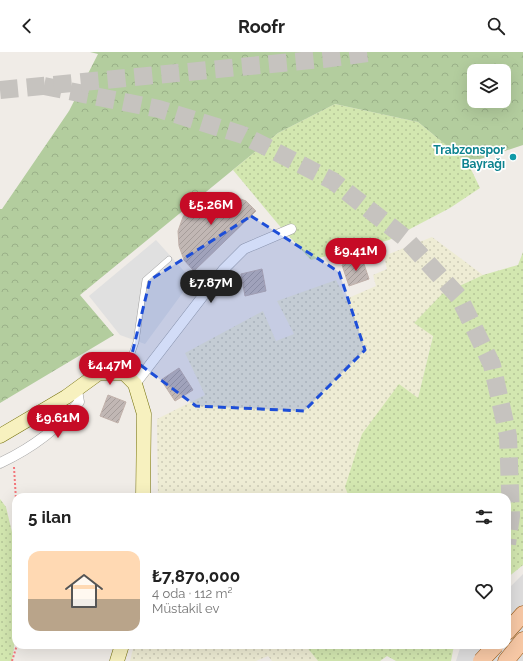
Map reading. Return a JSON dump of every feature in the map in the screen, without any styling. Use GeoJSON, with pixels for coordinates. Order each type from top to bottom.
{"type":"FeatureCollection","features":[{"type":"Feature","properties":{"kind":"main road"},"geometry":{"type":"LineString","coordinates":[[0,436],[66,397],[100,374],[124,374],[135,384],[144,414],[143,493]]}},
{"type":"Feature","properties":{"kind":"main road"},"geometry":{"type":"LineString","coordinates":[[506,661],[523,640]]}},
{"type":"Feature","properties":{"kind":"main road"},"geometry":{"type":"LineString","coordinates":[[117,661],[121,649]]}},
{"type":"Feature","properties":{"kind":"main road"},"geometry":{"type":"LineString","coordinates":[[481,661],[492,649]]}},
{"type":"Feature","properties":{"kind":"street"},"geometry":{"type":"LineString","coordinates":[[135,384],[223,270],[244,249],[291,229]]}},
{"type":"Feature","properties":{"kind":"street"},"geometry":{"type":"LineString","coordinates":[[0,463],[43,438],[71,413],[79,402],[77,390]]}},
{"type":"Feature","properties":{"kind":"lane"},"geometry":{"type":"LineString","coordinates":[[124,374],[136,342],[145,280],[169,259]]}},
{"type":"Feature","properties":{"kind":"path"},"geometry":{"type":"LineString","coordinates":[[13,456],[16,493]]}},
{"type":"Feature","properties":{"kind":"path"},"geometry":{"type":"LineString","coordinates":[[12,661],[16,649]]}},
{"type":"Feature","properties":{"kind":"highlighted area"},"geometry":{"type":"Polygon","coordinates":[[[251,216],[339,272],[365,350],[304,411],[196,406],[131,358],[150,280],[251,216]]]}},
{"type":"Feature","properties":{"kind":"shaded area"},"geometry":{"type":"Polygon","coordinates":[[[432,237],[483,275],[442,294],[414,323],[433,335],[418,398],[346,487],[348,493],[158,493],[157,419],[205,395],[185,353],[263,311],[276,341],[294,334],[277,301],[336,280],[346,299],[376,286],[373,275],[387,269],[384,256],[432,237]]]}},
{"type":"Feature","properties":{"kind":"shaded area"},"geometry":{"type":"Polygon","coordinates":[[[156,240],[192,280],[145,344],[120,335],[89,296],[156,240]]]}},
{"type":"Feature","properties":{"kind":"shaded area"},"geometry":{"type":"Polygon","coordinates":[[[523,574],[523,661],[456,661],[460,649],[511,649],[511,586],[523,574]]]}},
{"type":"Feature","properties":{"kind":"shaded area"},"geometry":{"type":"Polygon","coordinates":[[[133,649],[308,649],[318,661],[272,661],[268,656],[256,661],[130,661],[133,649]]]}},
{"type":"Feature","properties":{"kind":"green space"},"geometry":{"type":"Polygon","coordinates":[[[90,52],[523,52],[523,145],[468,163],[418,122],[335,104],[278,133],[80,295],[114,335],[0,403],[0,209],[2,209],[69,111],[98,54],[90,52]]]}},
{"type":"Feature","properties":{"kind":"green space"},"geometry":{"type":"Polygon","coordinates":[[[335,104],[418,122],[468,163],[480,188],[450,208],[389,240],[311,260],[278,224],[233,170],[278,133],[335,104]]]}},
{"type":"Feature","properties":{"kind":"green space"},"geometry":{"type":"Polygon","coordinates":[[[523,252],[523,565],[511,575],[511,493],[347,493],[345,487],[362,434],[399,384],[418,398],[433,336],[414,323],[442,294],[483,275],[518,265],[523,252]]]}},
{"type":"Feature","properties":{"kind":"green space"},"geometry":{"type":"Polygon","coordinates":[[[0,499],[6,507],[12,532],[12,649],[14,649],[12,661],[0,661],[0,499]]]}},
{"type":"Feature","properties":{"kind":"green space"},"geometry":{"type":"Polygon","coordinates":[[[308,649],[453,649],[451,661],[396,661],[387,656],[380,661],[318,661],[308,649]]]}},
{"type":"Feature","properties":{"kind":"building"},"geometry":{"type":"Polygon","coordinates":[[[220,194],[233,196],[246,201],[256,211],[194,271],[184,260],[179,246],[178,231],[183,217],[192,205],[205,197],[220,194]]]}},
{"type":"Feature","properties":{"kind":"building"},"geometry":{"type":"Polygon","coordinates":[[[362,258],[369,279],[349,286],[342,265],[362,258]]]}},
{"type":"Feature","properties":{"kind":"building"},"geometry":{"type":"Polygon","coordinates":[[[262,269],[266,291],[245,296],[241,274],[262,269]]]}},
{"type":"Feature","properties":{"kind":"building"},"geometry":{"type":"Polygon","coordinates":[[[179,368],[193,390],[175,401],[161,380],[179,368]]]}},
{"type":"Feature","properties":{"kind":"building"},"geometry":{"type":"Polygon","coordinates":[[[108,395],[126,402],[118,423],[100,416],[108,395]]]}},
{"type":"Feature","properties":{"kind":"tunnel"},"geometry":{"type":"LineString","coordinates":[[0,90],[323,59],[376,52]]}},
{"type":"Feature","properties":{"kind":"tunnel"},"geometry":{"type":"LineString","coordinates":[[44,86],[159,109],[243,135],[333,181],[404,237],[459,297],[492,365],[508,436],[510,493]]}},
{"type":"Feature","properties":{"kind":"place","name":"Trabzonspor Bayrağı"},"geometry":{"type":"Point","coordinates":[513,157]}}]}
